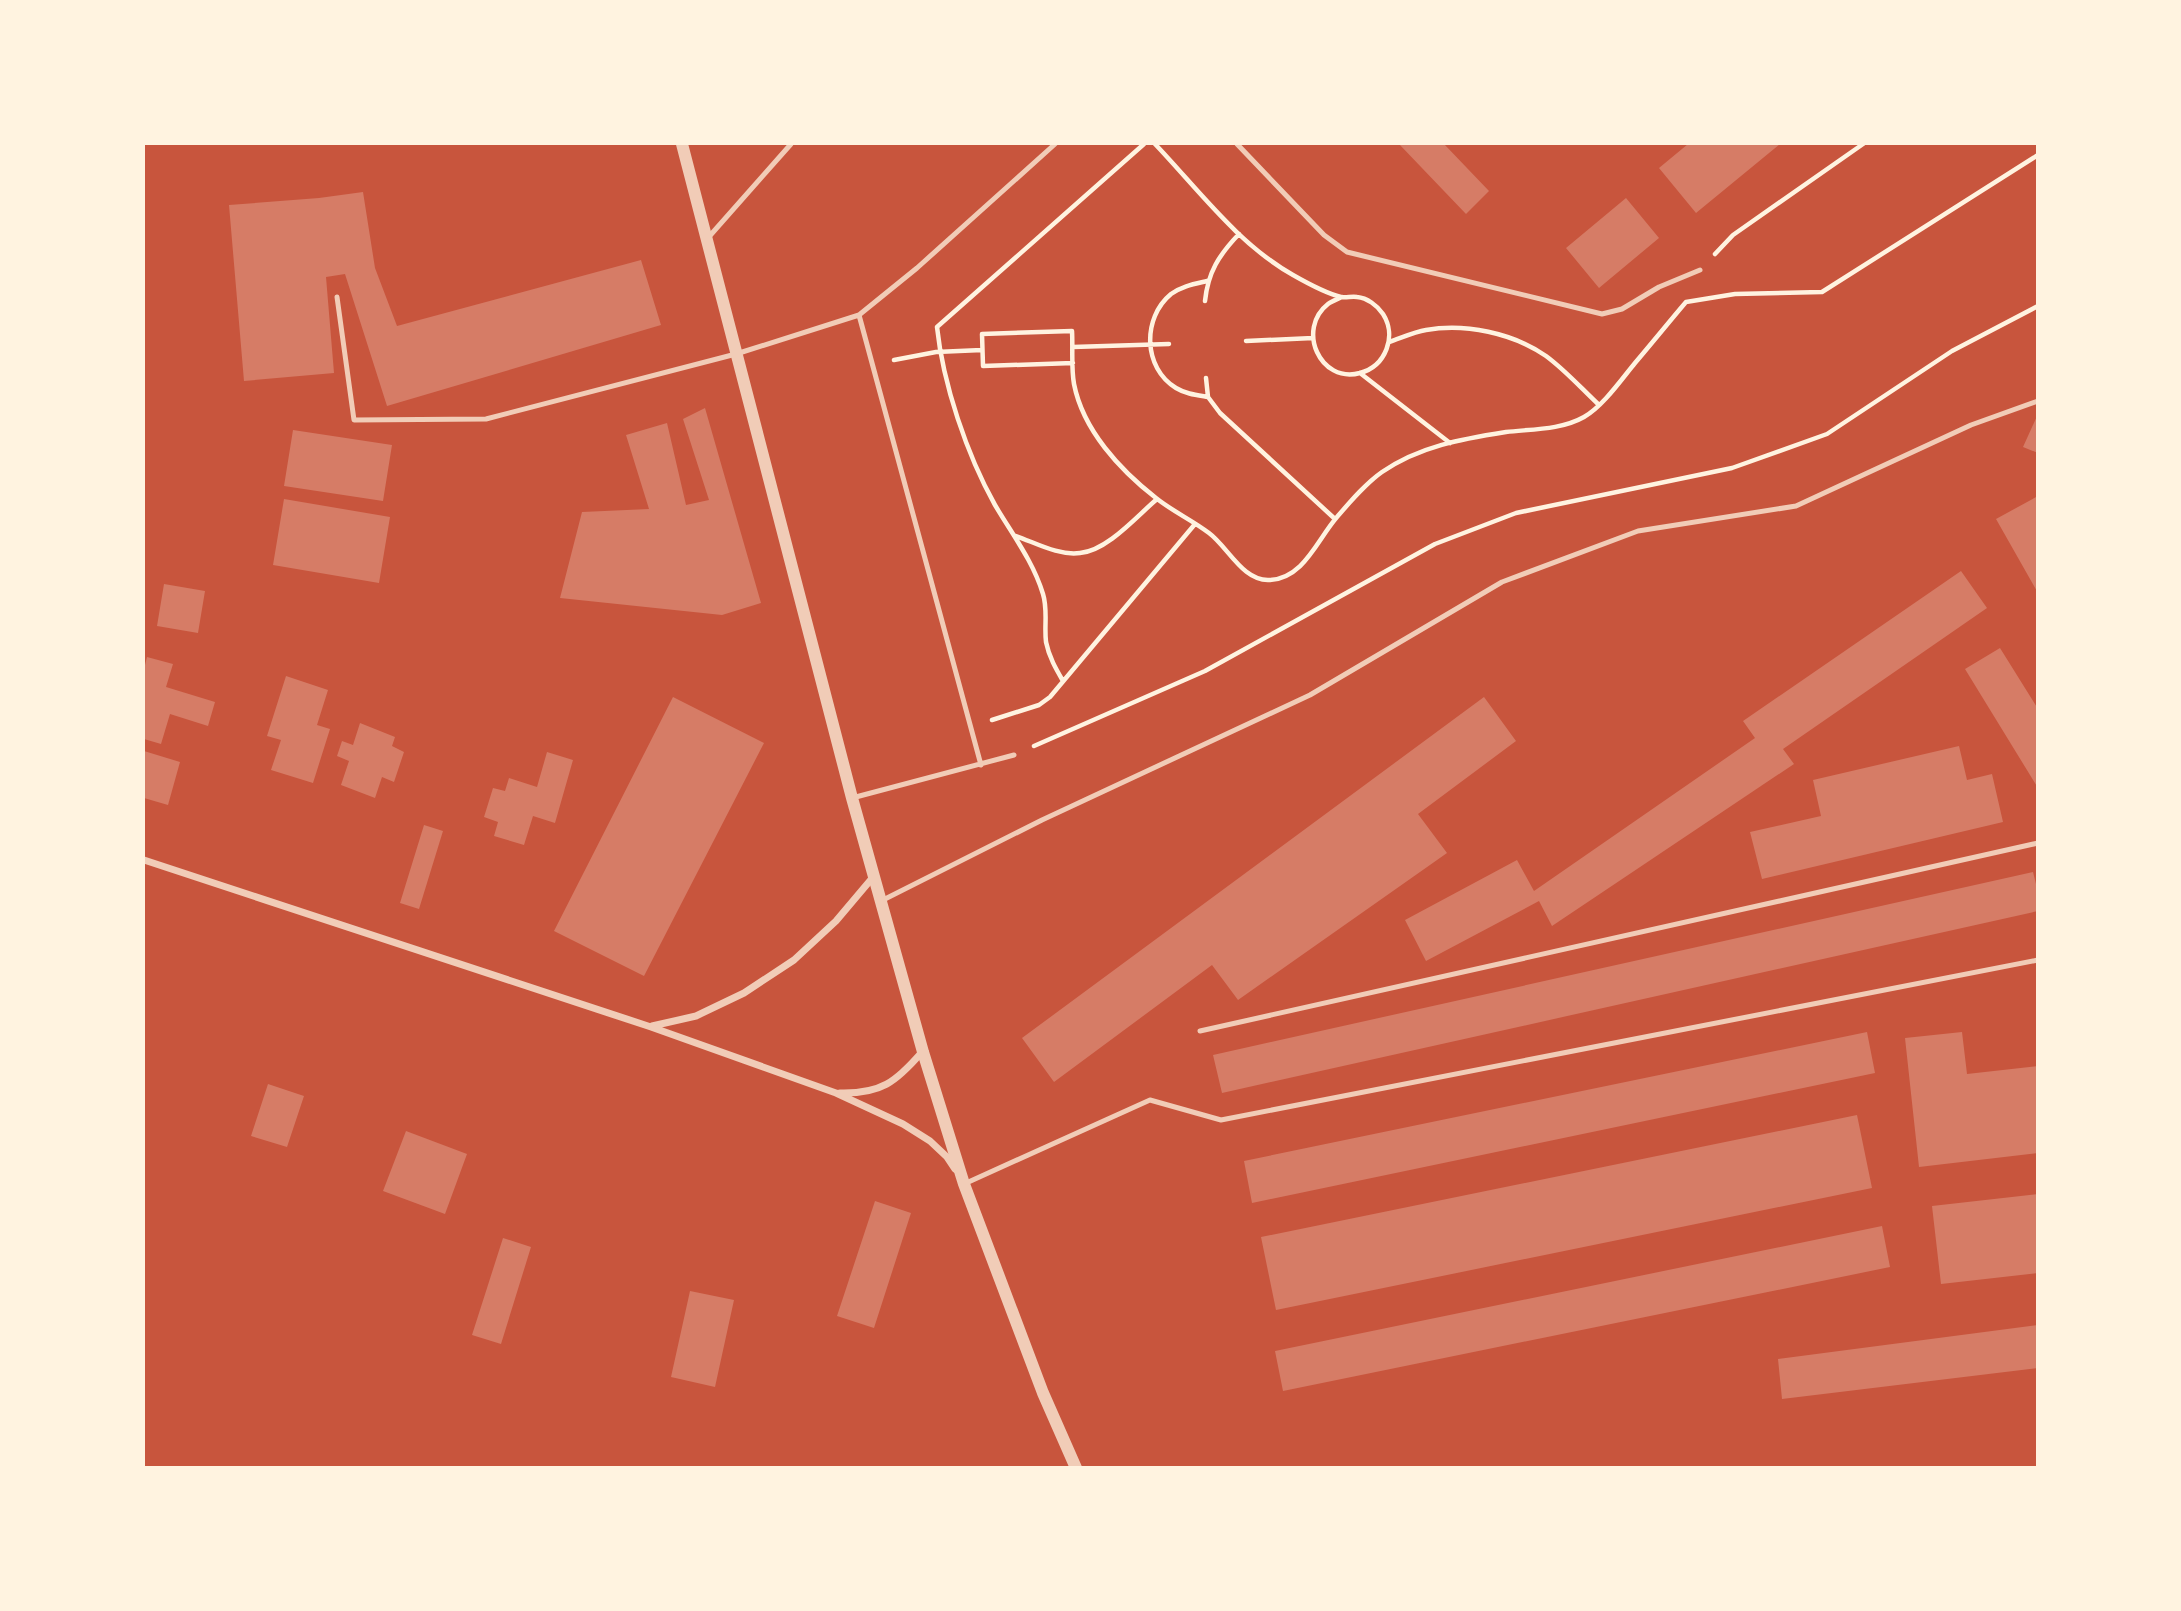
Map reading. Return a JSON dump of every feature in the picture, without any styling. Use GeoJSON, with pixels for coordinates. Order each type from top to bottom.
{"type":"FeatureCollection","features":[{"type":"Feature","properties":{"kind":"street"},"geometry":{"type":"LineString","coordinates":[[682,144],[852,798],[923,1052],[964,1184],[1044,1393],[1076,1468]]}},
{"type":"Feature","properties":{"kind":"street"},"geometry":{"type":"LineString","coordinates":[[144,860],[651,1027],[836,1093],[903,1124],[930,1141],[947,1157],[964,1184]]}},
{"type":"Feature","properties":{"kind":"street"},"geometry":{"type":"LineString","coordinates":[[651,1027],[696,1016],[744,993],[794,960],[836,921],[874,876]]}},
{"type":"Feature","properties":{"kind":"street"},"geometry":{"type":"LineString","coordinates":[[836,1093],[862,1093],[884,1086],[903,1074],[923,1052]]}},
{"type":"Feature","properties":{"kind":"lane"},"geometry":{"type":"LineString","coordinates":[[707,239],[791,144]]}},
{"type":"Feature","properties":{"kind":"lane"},"geometry":{"type":"LineString","coordinates":[[337,297],[354,420],[486,419],[736,354],[859,315],[917,268],[1055,144]]}},
{"type":"Feature","properties":{"kind":"lane"},"geometry":{"type":"LineString","coordinates":[[1237,144],[1324,235],[1347,252],[1602,314],[1622,309],[1659,287],[1700,270]]}},
{"type":"Feature","properties":{"kind":"lane"},"geometry":{"type":"LineString","coordinates":[[859,315],[981,765]]}},
{"type":"Feature","properties":{"kind":"lane"},"geometry":{"type":"LineString","coordinates":[[881,901],[1042,820],[1310,695],[1502,582],[1639,531],[1797,506],[1971,425],[2038,401]]}},
{"type":"Feature","properties":{"kind":"lane"},"geometry":{"type":"LineString","coordinates":[[852,798],[1014,755]]}},
{"type":"Feature","properties":{"kind":"lane"},"geometry":{"type":"LineString","coordinates":[[1200,1031],[2038,843]]}},
{"type":"Feature","properties":{"kind":"lane"},"geometry":{"type":"LineString","coordinates":[[964,1184],[1150,1100],[1222,1121],[2038,960]]}},
{"type":"Feature","properties":{"kind":"path"},"geometry":{"type":"LineString","coordinates":[[1063,681],[1052,663],[1046,642],[1044,595],[1015,536],[978,471],[960,422],[940,351],[937,327],[1144,144]]}},
{"type":"Feature","properties":{"kind":"path"},"geometry":{"type":"LineString","coordinates":[[1155,144],[1265,258],[1319,288],[1342,297],[1357,297],[1371,302],[1382,313],[1388,326],[1389,342],[1384,356],[1373,367],[1360,373],[1345,374],[1331,368],[1319,358],[1313,338],[1312,329],[1318,315],[1329,304],[1342,297]]}},
{"type":"Feature","properties":{"kind":"path"},"geometry":{"type":"LineString","coordinates":[[1073,363],[983,366],[982,334],[1072,331],[1074,383],[1084,413],[1101,444],[1126,472],[1157,499],[1210,534],[1252,576],[1266,580],[1282,578],[1300,567],[1335,519],[1381,473],[1420,450],[1508,432],[1551,428],[1584,416],[1612,392],[1686,302],[1700,270],[1733,234],[1863,144]]}},
{"type":"Feature","properties":{"kind":"path"},"geometry":{"type":"LineString","coordinates":[[1686,302],[1735,295],[1822,292],[2038,155]]}},
{"type":"Feature","properties":{"kind":"path"},"geometry":{"type":"LineString","coordinates":[[1205,302],[1207,281],[1226,249],[1239,234]]}},
{"type":"Feature","properties":{"kind":"path"},"geometry":{"type":"LineString","coordinates":[[1207,281],[1188,285],[1172,293],[1160,306],[1152,323],[1150,345],[1153,359],[1161,374],[1174,387],[1190,394],[1208,397]]}},
{"type":"Feature","properties":{"kind":"path"},"geometry":{"type":"LineString","coordinates":[[1014,755],[1205,671],[1434,544],[1516,513],[1732,468],[1827,434],[1952,351],[2038,306]]}},
{"type":"Feature","properties":{"kind":"path"},"geometry":{"type":"LineString","coordinates":[[1389,342],[1425,330],[1459,328],[1495,333],[1523,343],[1544,355],[1598,404]]}},
{"type":"Feature","properties":{"kind":"path"},"geometry":{"type":"LineString","coordinates":[[1246,341],[1313,338]]}},
{"type":"Feature","properties":{"kind":"path"},"geometry":{"type":"LineString","coordinates":[[1073,347],[1169,345]]}},
{"type":"Feature","properties":{"kind":"path"},"geometry":{"type":"LineString","coordinates":[[872,364],[940,351],[982,350]]}},
{"type":"Feature","properties":{"kind":"path"},"geometry":{"type":"LineString","coordinates":[[1360,373],[1450,443]]}},
{"type":"Feature","properties":{"kind":"path"},"geometry":{"type":"LineString","coordinates":[[1206,378],[1208,397],[1220,413],[1335,519]]}},
{"type":"Feature","properties":{"kind":"path"},"geometry":{"type":"LineString","coordinates":[[1015,536],[1059,551],[1080,554],[1095,549],[1115,536],[1157,499]]}},
{"type":"Feature","properties":{"kind":"path"},"geometry":{"type":"LineString","coordinates":[[1016,714],[1039,705],[1063,681],[1195,524]]}},
{"type":"Feature","properties":{"kind":"building"},"geometry":{"type":"Polygon","coordinates":[[[1399,144],[1444,144],[1489,191],[1466,214],[1399,144]]]}},
{"type":"Feature","properties":{"kind":"building"},"geometry":{"type":"Polygon","coordinates":[[[1688,144],[1780,144],[1696,213],[1659,168],[1688,144]]]}},
{"type":"Feature","properties":{"kind":"building"},"geometry":{"type":"Polygon","coordinates":[[[363,192],[375,268],[397,326],[641,260],[661,325],[387,406],[345,274],[326,277],[334,373],[244,381],[229,205],[363,192]]]}},
{"type":"Feature","properties":{"kind":"building"},"geometry":{"type":"Polygon","coordinates":[[[1626,198],[1659,238],[1599,288],[1566,248],[1626,198]]]}},
{"type":"Feature","properties":{"kind":"building"},"geometry":{"type":"Polygon","coordinates":[[[705,408],[761,603],[722,615],[560,598],[582,512],[649,509],[626,435],[667,423],[686,505],[709,500],[683,419],[705,408]]]}},
{"type":"Feature","properties":{"kind":"building"},"geometry":{"type":"Polygon","coordinates":[[[2038,414],[2038,453],[2023,447],[2038,414]]]}},
{"type":"Feature","properties":{"kind":"building"},"geometry":{"type":"Polygon","coordinates":[[[293,430],[392,445],[383,501],[284,486],[293,430]]]}},
{"type":"Feature","properties":{"kind":"building"},"geometry":{"type":"Polygon","coordinates":[[[2038,496],[2038,593],[1996,519],[2038,496]]]}},
{"type":"Feature","properties":{"kind":"building"},"geometry":{"type":"Polygon","coordinates":[[[284,499],[390,517],[379,583],[273,565],[284,499]]]}},
{"type":"Feature","properties":{"kind":"building"},"geometry":{"type":"Polygon","coordinates":[[[1961,571],[1987,608],[1783,749],[1794,764],[1552,926],[1539,901],[1426,961],[1405,920],[1517,860],[1534,891],[1755,738],[1743,721],[1961,571]]]}},
{"type":"Feature","properties":{"kind":"building"},"geometry":{"type":"Polygon","coordinates":[[[164,584],[205,591],[198,633],[157,626],[164,584]]]}},
{"type":"Feature","properties":{"kind":"building"},"geometry":{"type":"Polygon","coordinates":[[[2000,648],[2038,709],[2038,788],[1965,669],[2000,648]]]}},
{"type":"Feature","properties":{"kind":"building"},"geometry":{"type":"Polygon","coordinates":[[[147,657],[173,664],[166,687],[215,702],[208,726],[170,714],[161,744],[144,739],[144,669],[147,657]]]}},
{"type":"Feature","properties":{"kind":"building"},"geometry":{"type":"Polygon","coordinates":[[[286,676],[328,690],[317,725],[330,729],[313,783],[271,770],[281,740],[267,736],[286,676]]]}},
{"type":"Feature","properties":{"kind":"building"},"geometry":{"type":"Polygon","coordinates":[[[673,697],[764,743],[644,976],[554,931],[673,697]]]}},
{"type":"Feature","properties":{"kind":"building"},"geometry":{"type":"Polygon","coordinates":[[[1484,697],[1516,741],[1418,814],[1447,853],[1238,1000],[1212,965],[1054,1082],[1022,1038],[1484,697]]]}},
{"type":"Feature","properties":{"kind":"building"},"geometry":{"type":"Polygon","coordinates":[[[360,723],[395,737],[392,746],[404,752],[394,782],[382,777],[375,798],[341,785],[349,761],[337,756],[342,741],[353,745],[360,723]]]}},
{"type":"Feature","properties":{"kind":"building"},"geometry":{"type":"Polygon","coordinates":[[[1959,746],[1967,780],[1992,774],[2003,822],[1762,879],[1750,832],[1821,816],[1813,780],[1959,746]]]}},
{"type":"Feature","properties":{"kind":"building"},"geometry":{"type":"Polygon","coordinates":[[[144,751],[180,762],[168,805],[144,798],[144,751]]]}},
{"type":"Feature","properties":{"kind":"building"},"geometry":{"type":"Polygon","coordinates":[[[547,752],[573,760],[555,823],[533,816],[524,845],[494,836],[498,822],[484,817],[493,788],[505,791],[509,778],[537,787],[547,752]]]}},
{"type":"Feature","properties":{"kind":"building"},"geometry":{"type":"Polygon","coordinates":[[[424,825],[443,831],[419,909],[400,903],[424,825]]]}},
{"type":"Feature","properties":{"kind":"building"},"geometry":{"type":"Polygon","coordinates":[[[2033,872],[2038,892],[2038,911],[1222,1093],[1213,1055],[2033,872]]]}},
{"type":"Feature","properties":{"kind":"building"},"geometry":{"type":"Polygon","coordinates":[[[1867,1032],[1875,1073],[1252,1203],[1244,1161],[1867,1032]]]}},
{"type":"Feature","properties":{"kind":"building"},"geometry":{"type":"Polygon","coordinates":[[[1962,1032],[1967,1074],[2038,1066],[2038,1153],[1919,1167],[1905,1038],[1962,1032]]]}},
{"type":"Feature","properties":{"kind":"building"},"geometry":{"type":"Polygon","coordinates":[[[268,1084],[304,1096],[287,1147],[251,1136],[268,1084]]]}},
{"type":"Feature","properties":{"kind":"building"},"geometry":{"type":"Polygon","coordinates":[[[1857,1115],[1872,1188],[1276,1310],[1261,1237],[1857,1115]]]}},
{"type":"Feature","properties":{"kind":"building"},"geometry":{"type":"Polygon","coordinates":[[[406,1131],[467,1154],[445,1214],[383,1191],[406,1131]]]}},
{"type":"Feature","properties":{"kind":"building"},"geometry":{"type":"Polygon","coordinates":[[[2038,1194],[2038,1273],[1941,1284],[1932,1206],[2038,1194]]]}},
{"type":"Feature","properties":{"kind":"building"},"geometry":{"type":"Polygon","coordinates":[[[875,1201],[911,1213],[874,1328],[837,1316],[875,1201]]]}},
{"type":"Feature","properties":{"kind":"building"},"geometry":{"type":"Polygon","coordinates":[[[1882,1226],[1890,1267],[1283,1391],[1275,1351],[1882,1226]]]}},
{"type":"Feature","properties":{"kind":"building"},"geometry":{"type":"Polygon","coordinates":[[[503,1238],[531,1247],[501,1344],[472,1335],[503,1238]]]}},
{"type":"Feature","properties":{"kind":"building"},"geometry":{"type":"Polygon","coordinates":[[[690,1291],[734,1300],[715,1387],[671,1377],[690,1291]]]}},
{"type":"Feature","properties":{"kind":"building"},"geometry":{"type":"Polygon","coordinates":[[[2038,1325],[2038,1368],[1782,1399],[1778,1359],[2038,1325]]]}}]}
